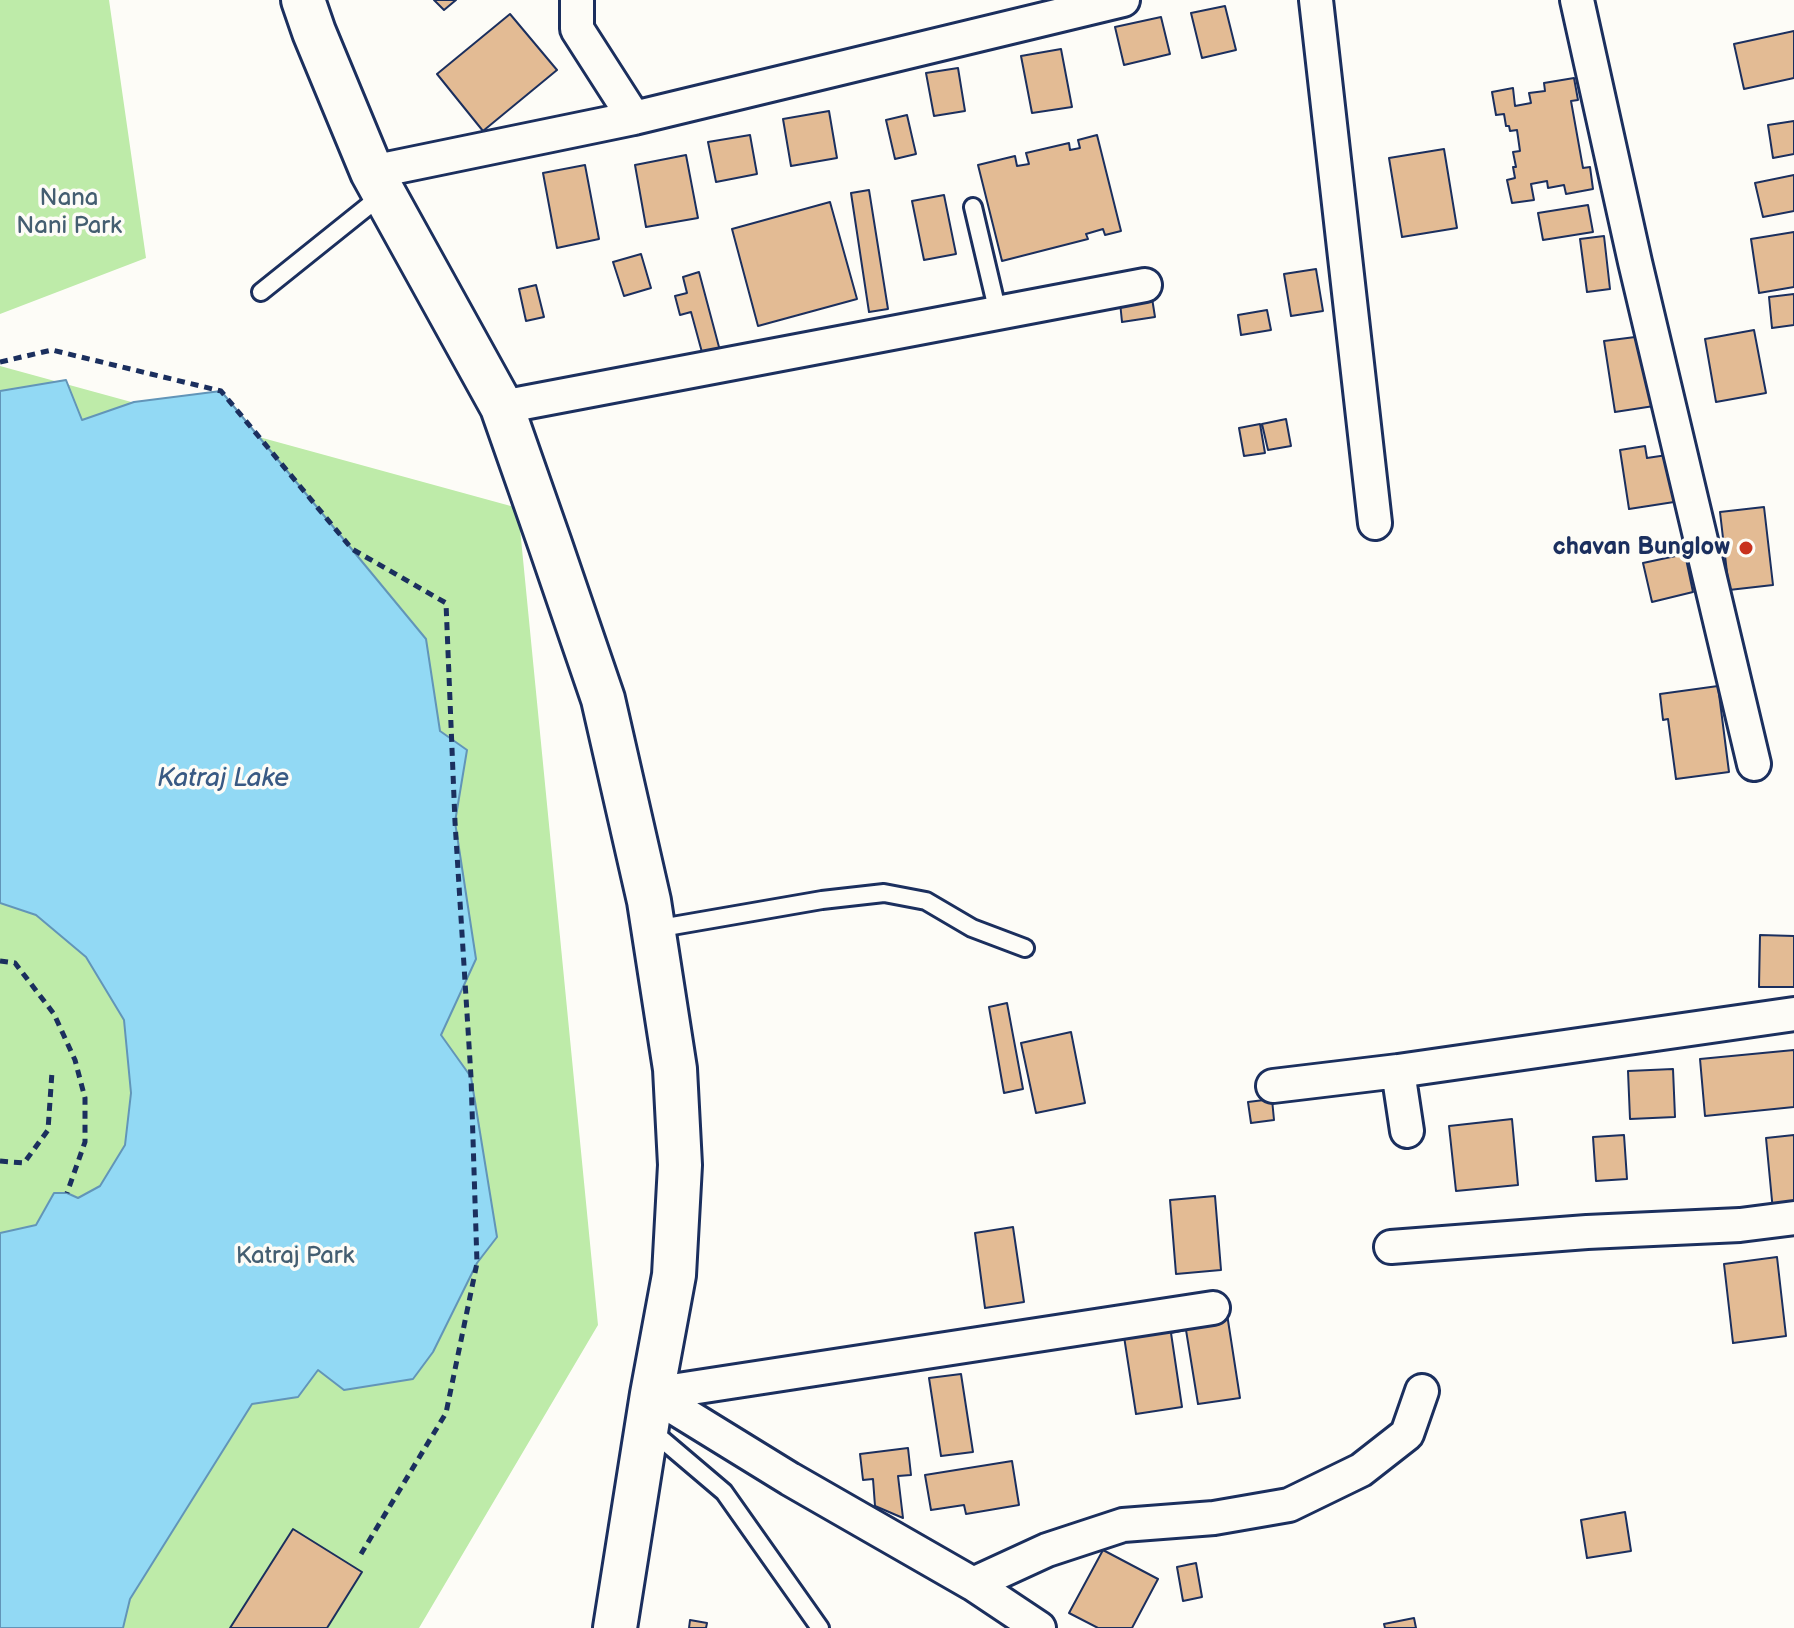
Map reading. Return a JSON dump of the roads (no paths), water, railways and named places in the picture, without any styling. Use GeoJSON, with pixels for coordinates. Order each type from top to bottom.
{"type":"FeatureCollection","features":[{"type":"Feature","properties":{"kind":"street"},"geometry":{"type":"LineString","coordinates":[[303,0],[378,183],[502,407],[603,699],[649,901],[675,1069],[680,1165],[674,1275],[615,1628]]}},
{"type":"Feature","properties":{"kind":"street"},"geometry":{"type":"LineString","coordinates":[[577,0],[577,29],[634,118]]}},
{"type":"Feature","properties":{"kind":"street"},"geometry":{"type":"LineString","coordinates":[[378,183],[1123,0]]}},
{"type":"Feature","properties":{"kind":"street"},"geometry":{"type":"LineString","coordinates":[[1316,0],[1375,523]]}},
{"type":"Feature","properties":{"kind":"street"},"geometry":{"type":"LineString","coordinates":[[1577,0],[1635,262],[1754,764]]}},
{"type":"Feature","properties":{"kind":"street"},"geometry":{"type":"LineString","coordinates":[[502,407],[1145,285]]}},
{"type":"Feature","properties":{"kind":"street"},"geometry":{"type":"LineString","coordinates":[[1273,1086],[1794,1014]]}},
{"type":"Feature","properties":{"kind":"street"},"geometry":{"type":"LineString","coordinates":[[1398,1071],[1407,1131]]}},
{"type":"Feature","properties":{"kind":"street"},"geometry":{"type":"LineString","coordinates":[[1391,1247],[1587,1232],[1740,1225],[1794,1218]]}},
{"type":"Feature","properties":{"kind":"street"},"geometry":{"type":"LineString","coordinates":[[650,1410],[1213,1308]]}},
{"type":"Feature","properties":{"kind":"street"},"geometry":{"type":"LineString","coordinates":[[973,1584],[1047,1550],[1123,1525],[1214,1518],[1289,1505],[1361,1470],[1407,1434],[1422,1391]]}},
{"type":"Feature","properties":{"kind":"street"},"geometry":{"type":"LineString","coordinates":[[650,1410],[790,1479],[973,1584],[1039,1628]]}},
{"type":"Feature","properties":{"kind":"lane"},"geometry":{"type":"LineString","coordinates":[[261,292],[378,183]]}},
{"type":"Feature","properties":{"kind":"lane"},"geometry":{"type":"LineString","coordinates":[[973,207],[998,313]]}},
{"type":"Feature","properties":{"kind":"lane"},"geometry":{"type":"LineString","coordinates":[[653,929],[822,900],[884,893],[926,901],[972,928],[1025,948]]}},
{"type":"Feature","properties":{"kind":"lane"},"geometry":{"type":"LineString","coordinates":[[650,1410],[724,1492],[820,1628]]}},
{"type":"Feature","properties":{"kind":"water","name":"Katraj Lake"},"geometry":{"type":"Polygon","coordinates":[[[66,380],[82,420],[134,402],[221,391],[426,639],[440,731],[467,750],[455,822],[476,959],[441,1035],[471,1077],[497,1237],[477,1263],[433,1352],[413,1379],[344,1390],[318,1370],[298,1397],[252,1404],[130,1599],[123,1628],[0,1628],[0,1233],[36,1225],[54,1193],[67,1193],[78,1198],[100,1186],[125,1145],[131,1093],[124,1020],[86,957],[36,915],[0,903],[0,391],[66,380]]]}},
{"type":"Feature","properties":{"kind":"place","name":"chavan Bunglow"},"geometry":{"type":"Point","coordinates":[1746,548]}},
{"type":"Feature","properties":{"kind":"park label","name":"Nana Nani Park"},"geometry":{"type":"Point","coordinates":[69,213]}},
{"type":"Feature","properties":{"kind":"park label","name":"Katraj Park"},"geometry":{"type":"Point","coordinates":[295,1257]}}]}
